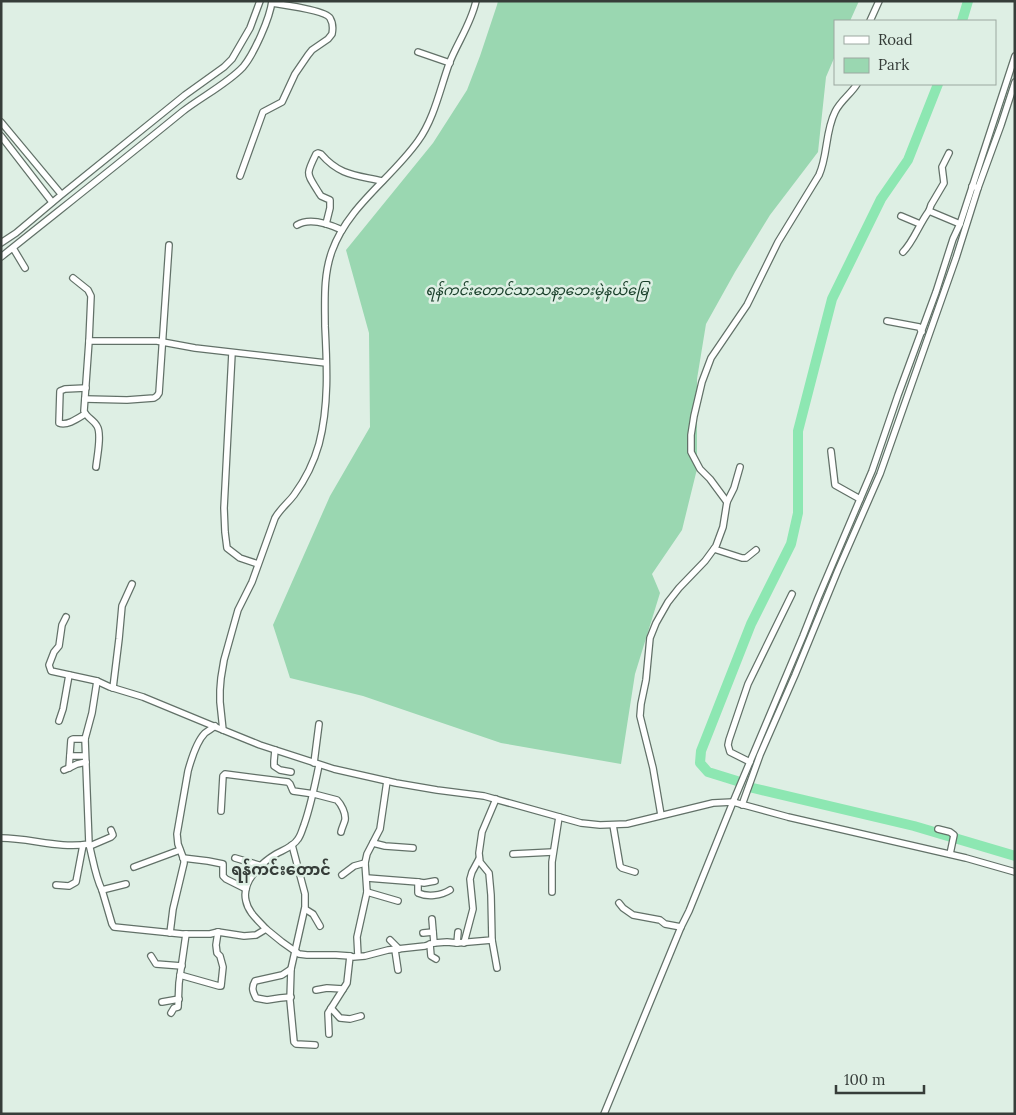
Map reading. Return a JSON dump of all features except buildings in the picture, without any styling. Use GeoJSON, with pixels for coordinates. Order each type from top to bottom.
{"type":"FeatureCollection","features":[{"type":"Feature","properties":{"kind":"street"},"geometry":{"type":"LineString","coordinates":[[1,243],[16,233],[185,95],[224,67],[232,59],[250,28],[260,1]]}},
{"type":"Feature","properties":{"kind":"street"},"geometry":{"type":"LineString","coordinates":[[223,730],[220,690],[224,660],[238,610],[252,582],[275,518],[279,510],[294,496],[303,481],[319,443],[324,410],[326,363],[325,284],[331,252],[338,236],[368,196],[422,134],[476,1]]}},
{"type":"Feature","properties":{"kind":"street"},"geometry":{"type":"LineString","coordinates":[[870,20],[879,1]]}},
{"type":"Feature","properties":{"kind":"street"},"geometry":{"type":"LineString","coordinates":[[1,257],[242,67],[250,56],[264,26],[272,2],[313,10],[329,16],[332,34],[312,50],[296,74],[282,102],[263,112],[240,176]]}},
{"type":"Feature","properties":{"kind":"street"},"geometry":{"type":"LineString","coordinates":[[418,52],[450,63]]}},
{"type":"Feature","properties":{"kind":"street"},"geometry":{"type":"LineString","coordinates":[[737,803],[750,762],[818,598],[880,474],[954,263],[960,224],[1012,79],[1015,56]]}},
{"type":"Feature","properties":{"kind":"street"},"geometry":{"type":"LineString","coordinates":[[727,502],[710,479],[700,470],[691,452],[691,435],[702,382],[711,358],[747,305],[778,242],[819,175],[835,112],[856,85]]}},
{"type":"Feature","properties":{"kind":"street"},"geometry":{"type":"LineString","coordinates":[[1,122],[61,195]]}},
{"type":"Feature","properties":{"kind":"street"},"geometry":{"type":"LineString","coordinates":[[1,136],[53,201]]}},
{"type":"Feature","properties":{"kind":"street"},"geometry":{"type":"LineString","coordinates":[[904,252],[944,184],[942,167],[949,152]]}},
{"type":"Feature","properties":{"kind":"street"},"geometry":{"type":"LineString","coordinates":[[326,224],[330,201],[321,196],[308,174],[308,170],[317,153],[321,154],[332,166],[346,173],[382,181]]}},
{"type":"Feature","properties":{"kind":"street"},"geometry":{"type":"LineString","coordinates":[[604,1114],[681,927],[807,647],[838,570],[860,499],[872,472],[892,412],[959,235],[974,187]]}},
{"type":"Feature","properties":{"kind":"street"},"geometry":{"type":"LineString","coordinates":[[929,211],[960,224]]}},
{"type":"Feature","properties":{"kind":"street"},"geometry":{"type":"LineString","coordinates":[[901,216],[920,224]]}},
{"type":"Feature","properties":{"kind":"street"},"geometry":{"type":"LineString","coordinates":[[297,225],[306,221],[326,224],[342,230]]}},
{"type":"Feature","properties":{"kind":"street"},"geometry":{"type":"LineString","coordinates":[[85,399],[127,400],[154,398],[157,396],[160,389],[170,245]]}},
{"type":"Feature","properties":{"kind":"street"},"geometry":{"type":"LineString","coordinates":[[13,248],[25,268]]}},
{"type":"Feature","properties":{"kind":"street"},"geometry":{"type":"LineString","coordinates":[[73,278],[88,290],[91,296],[84,414]]}},
{"type":"Feature","properties":{"kind":"street"},"geometry":{"type":"LineString","coordinates":[[887,321],[918,328],[922,332]]}},
{"type":"Feature","properties":{"kind":"street"},"geometry":{"type":"LineString","coordinates":[[89,341],[157,341],[232,353],[326,363]]}},
{"type":"Feature","properties":{"kind":"street"},"geometry":{"type":"LineString","coordinates":[[232,353],[224,508],[225,532],[227,548],[240,558],[258,564]]}},
{"type":"Feature","properties":{"kind":"street"},"geometry":{"type":"LineString","coordinates":[[84,414],[69,423],[59,423],[60,391],[86,388]]}},
{"type":"Feature","properties":{"kind":"street"},"geometry":{"type":"LineString","coordinates":[[84,414],[96,424],[99,430],[96,467]]}},
{"type":"Feature","properties":{"kind":"street"},"geometry":{"type":"LineString","coordinates":[[830,451],[835,485],[860,499]]}},
{"type":"Feature","properties":{"kind":"street"},"geometry":{"type":"LineString","coordinates":[[661,815],[653,768],[640,716],[650,638],[652,630],[668,602],[714,549],[723,527],[727,502],[734,488],[740,467]]}},
{"type":"Feature","properties":{"kind":"street"},"geometry":{"type":"LineString","coordinates":[[714,549],[737,558],[746,558],[756,550]]}},
{"type":"Feature","properties":{"kind":"street"},"geometry":{"type":"LineString","coordinates":[[113,688],[122,606],[132,584]]}},
{"type":"Feature","properties":{"kind":"street"},"geometry":{"type":"LineString","coordinates":[[750,762],[730,752],[729,740],[748,684],[792,594]]}},
{"type":"Feature","properties":{"kind":"street"},"geometry":{"type":"LineString","coordinates":[[66,617],[62,625],[59,646],[54,652],[49,665],[51,672],[97,681],[143,697],[275,750],[317,764],[366,777],[437,790],[484,796],[591,825],[627,824],[713,803],[737,803],[788,817],[950,854],[1015,872]]}},
{"type":"Feature","properties":{"kind":"street"},"geometry":{"type":"LineString","coordinates":[[59,721],[69,675]]}},
{"type":"Feature","properties":{"kind":"street"},"geometry":{"type":"LineString","coordinates":[[97,681],[92,713],[85,739],[88,845],[114,927],[170,933],[210,934],[218,932],[232,935],[252,935],[266,929]]}},
{"type":"Feature","properties":{"kind":"street"},"geometry":{"type":"LineString","coordinates":[[319,724],[314,794],[301,833],[292,845],[273,855],[248,882],[246,901],[253,915],[282,942],[300,954],[307,955],[353,957],[448,942],[460,943],[492,940]]}},
{"type":"Feature","properties":{"kind":"street"},"geometry":{"type":"LineString","coordinates":[[170,933],[172,909],[183,868],[183,858],[177,839],[178,824],[190,762],[200,739],[215,726]]}},
{"type":"Feature","properties":{"kind":"street"},"geometry":{"type":"LineString","coordinates":[[85,739],[71,740],[70,756],[66,769],[86,759]]}},
{"type":"Feature","properties":{"kind":"street"},"geometry":{"type":"LineString","coordinates":[[275,750],[274,766],[280,770],[291,772]]}},
{"type":"Feature","properties":{"kind":"street"},"geometry":{"type":"LineString","coordinates":[[70,756],[86,759]]}},
{"type":"Feature","properties":{"kind":"street"},"geometry":{"type":"LineString","coordinates":[[221,810],[223,776],[225,774],[288,782],[293,791],[334,798],[339,802],[345,816],[341,832]]}},
{"type":"Feature","properties":{"kind":"street"},"geometry":{"type":"LineString","coordinates":[[358,956],[357,937],[367,892],[367,854],[380,829],[387,781]]}},
{"type":"Feature","properties":{"kind":"street"},"geometry":{"type":"LineString","coordinates":[[460,943],[473,909],[470,882],[479,859],[482,832],[496,799]]}},
{"type":"Feature","properties":{"kind":"street"},"geometry":{"type":"LineString","coordinates":[[552,892],[553,852],[558,817]]}},
{"type":"Feature","properties":{"kind":"street"},"geometry":{"type":"LineString","coordinates":[[613,825],[620,866],[635,872]]}},
{"type":"Feature","properties":{"kind":"street"},"geometry":{"type":"LineString","coordinates":[[938,829],[952,834],[954,837],[950,854]]}},
{"type":"Feature","properties":{"kind":"street"},"geometry":{"type":"LineString","coordinates":[[1,838],[21,839],[51,845],[88,845],[111,837],[113,835],[111,830]]}},
{"type":"Feature","properties":{"kind":"street"},"geometry":{"type":"LineString","coordinates":[[374,842],[381,846],[413,848]]}},
{"type":"Feature","properties":{"kind":"street"},"geometry":{"type":"LineString","coordinates":[[56,885],[69,886],[76,882],[88,845]]}},
{"type":"Feature","properties":{"kind":"street"},"geometry":{"type":"LineString","coordinates":[[292,845],[305,894],[305,909],[291,969],[290,997],[294,1042],[296,1044],[315,1045]]}},
{"type":"Feature","properties":{"kind":"street"},"geometry":{"type":"LineString","coordinates":[[134,868],[180,850]]}},
{"type":"Feature","properties":{"kind":"street"},"geometry":{"type":"LineString","coordinates":[[513,854],[553,852]]}},
{"type":"Feature","properties":{"kind":"street"},"geometry":{"type":"LineString","coordinates":[[183,858],[214,861],[223,864],[223,876],[246,889]]}},
{"type":"Feature","properties":{"kind":"street"},"geometry":{"type":"LineString","coordinates":[[235,858],[262,866]]}},
{"type":"Feature","properties":{"kind":"street"},"geometry":{"type":"LineString","coordinates":[[479,859],[490,873],[492,940],[497,968]]}},
{"type":"Feature","properties":{"kind":"street"},"geometry":{"type":"LineString","coordinates":[[342,875],[354,866],[366,864]]}},
{"type":"Feature","properties":{"kind":"street"},"geometry":{"type":"LineString","coordinates":[[367,878],[424,883],[435,881]]}},
{"type":"Feature","properties":{"kind":"street"},"geometry":{"type":"LineString","coordinates":[[418,882],[418,893],[421,895],[433,896],[450,890]]}},
{"type":"Feature","properties":{"kind":"street"},"geometry":{"type":"LineString","coordinates":[[102,890],[126,884]]}},
{"type":"Feature","properties":{"kind":"street"},"geometry":{"type":"LineString","coordinates":[[367,892],[398,901]]}},
{"type":"Feature","properties":{"kind":"street"},"geometry":{"type":"LineString","coordinates":[[619,903],[633,915],[660,920],[665,924],[681,927]]}},
{"type":"Feature","properties":{"kind":"street"},"geometry":{"type":"LineString","coordinates":[[305,909],[316,917],[320,926]]}},
{"type":"Feature","properties":{"kind":"street"},"geometry":{"type":"LineString","coordinates":[[432,919],[431,956],[436,960]]}},
{"type":"Feature","properties":{"kind":"street"},"geometry":{"type":"LineString","coordinates":[[180,975],[222,986],[223,967],[216,945],[218,932]]}},
{"type":"Feature","properties":{"kind":"street"},"geometry":{"type":"LineString","coordinates":[[423,933],[433,932]]}},
{"type":"Feature","properties":{"kind":"street"},"geometry":{"type":"LineString","coordinates":[[458,932],[460,943]]}},
{"type":"Feature","properties":{"kind":"street"},"geometry":{"type":"LineString","coordinates":[[171,1012],[174,1008],[178,1008],[180,975],[186,934]]}},
{"type":"Feature","properties":{"kind":"street"},"geometry":{"type":"LineString","coordinates":[[390,940],[397,949],[398,970]]}},
{"type":"Feature","properties":{"kind":"street"},"geometry":{"type":"LineString","coordinates":[[151,956],[156,964],[182,966]]}},
{"type":"Feature","properties":{"kind":"street"},"geometry":{"type":"LineString","coordinates":[[329,1034],[328,1015],[347,980],[350,956]]}},
{"type":"Feature","properties":{"kind":"street"},"geometry":{"type":"LineString","coordinates":[[290,997],[267,1000],[256,998],[253,985],[259,980],[282,975],[291,969]]}},
{"type":"Feature","properties":{"kind":"street"},"geometry":{"type":"LineString","coordinates":[[316,990],[327,988],[343,989]]}},
{"type":"Feature","properties":{"kind":"street"},"geometry":{"type":"LineString","coordinates":[[162,1002],[179,999]]}},
{"type":"Feature","properties":{"kind":"street"},"geometry":{"type":"LineString","coordinates":[[331,1008],[340,1018],[350,1019],[361,1016]]}},
{"type":"Feature","properties":{"kind":"green space","name":"ရန်ကင်းတောင်သာသနာ့ဘေးမဲ့နယ်မြေ"},"geometry":{"type":"Polygon","coordinates":[[[498,1],[859,1],[850,20],[834,20],[834,58],[826,77],[818,152],[770,215],[706,324],[697,379],[697,469],[682,530],[652,574],[660,593],[635,674],[621,764],[501,743],[363,696],[290,678],[273,625],[330,496],[370,427],[369,333],[346,250],[433,143],[467,90],[498,1]]]}},
{"type":"Feature","properties":{"kind":"waterway"},"geometry":{"type":"LineString","coordinates":[[962,20],[968,1]]}},
{"type":"Feature","properties":{"kind":"waterway"},"geometry":{"type":"LineString","coordinates":[[737,781],[708,772],[700,763],[701,751],[751,624],[791,544],[798,513],[798,431],[832,299],[881,199],[908,160],[938,85]]}},
{"type":"Feature","properties":{"kind":"waterway"},"geometry":{"type":"LineString","coordinates":[[753,788],[914,826],[1015,856]]}},
{"type":"Feature","properties":{"kind":"district","name":"ရန်ကင်းတောင်"},"geometry":{"type":"Point","coordinates":[281,869]}}]}
